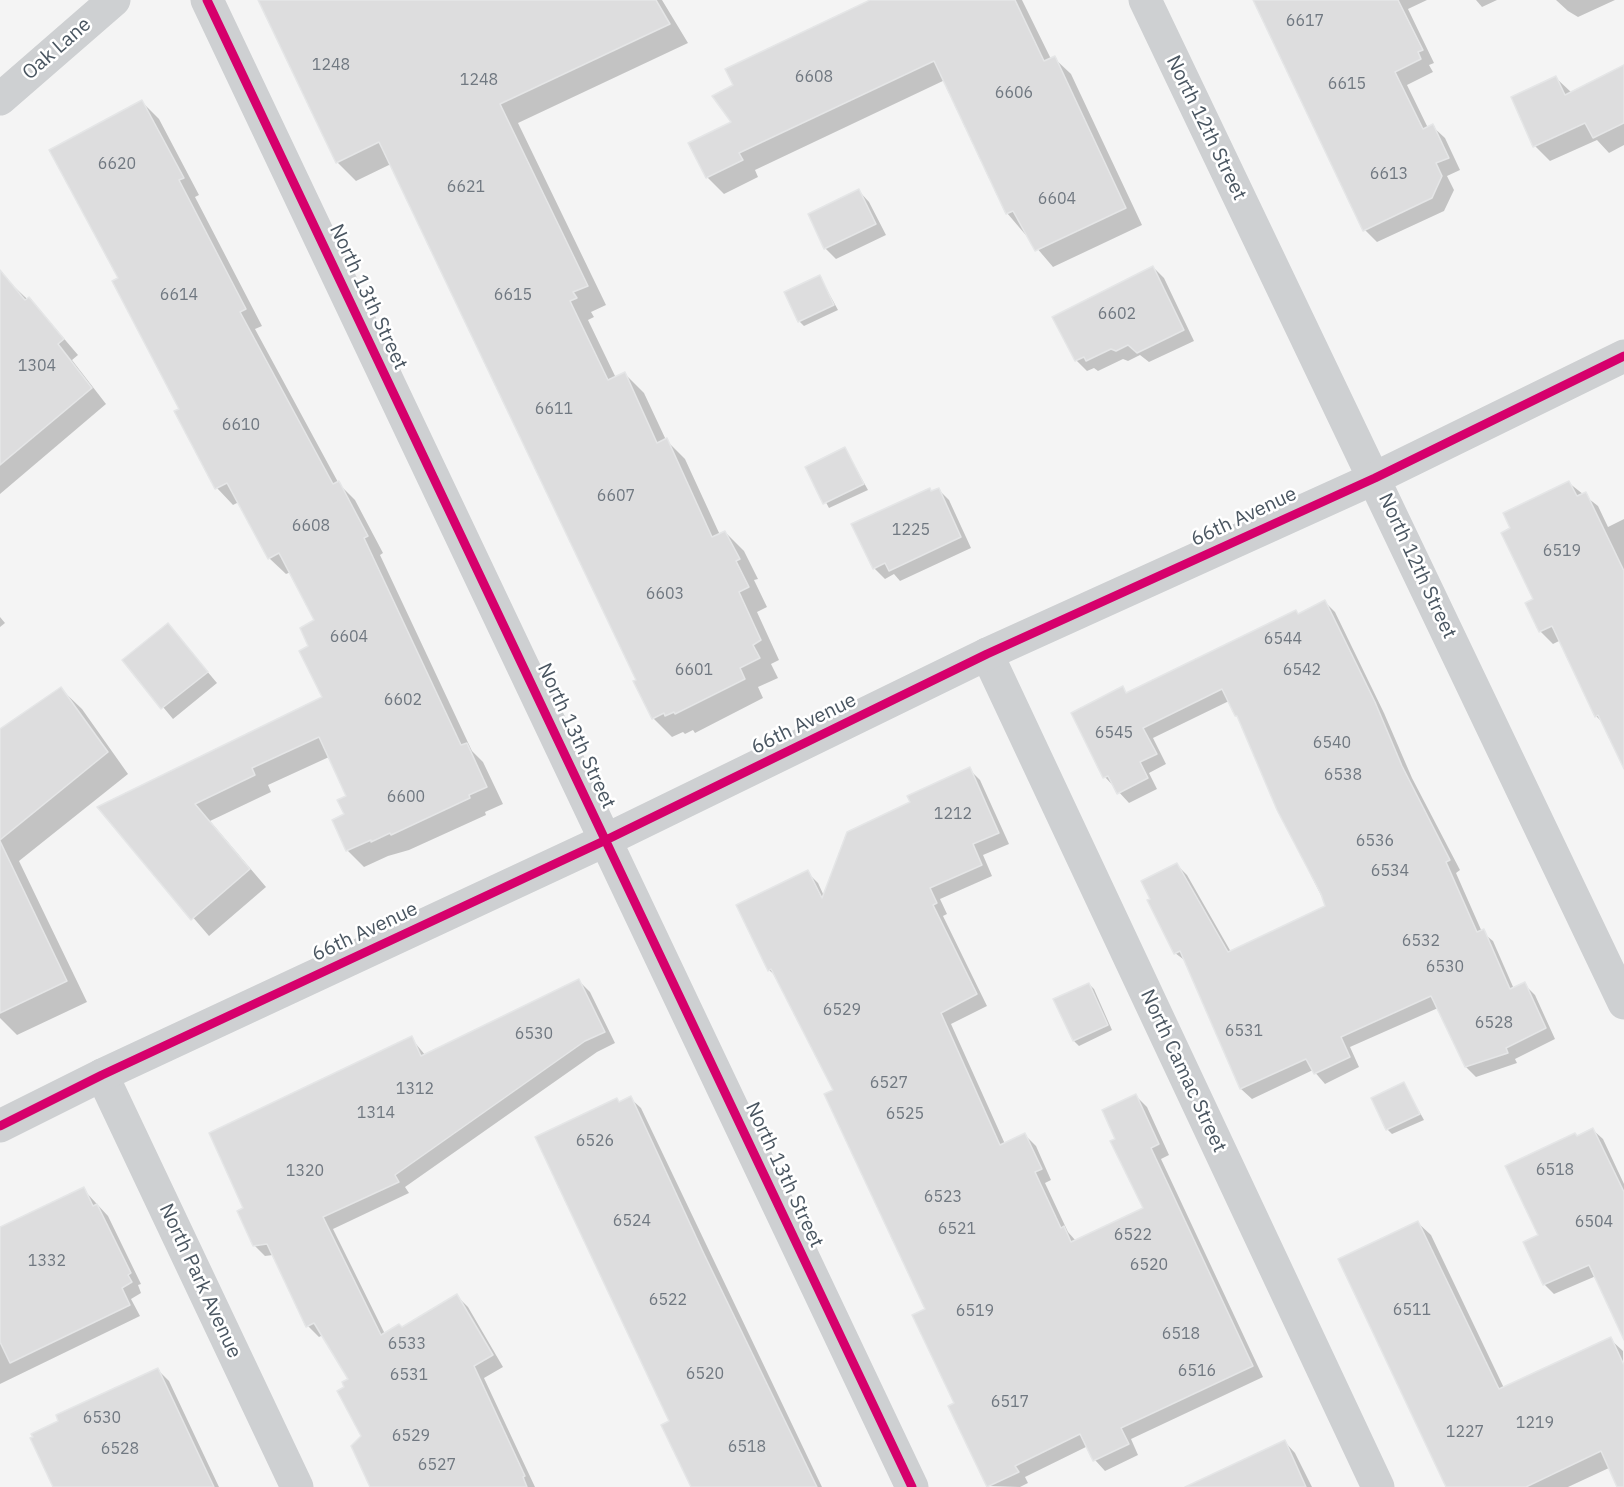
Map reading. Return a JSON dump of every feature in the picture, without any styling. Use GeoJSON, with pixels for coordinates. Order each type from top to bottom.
{"type":"FeatureCollection","features":[{"type":"Feature","properties":{"kind":"street","name":"Oak Lane"},"geometry":{"type":"LineString","coordinates":[[0,99],[114,0]]}},
{"type":"Feature","properties":{"kind":"street","name":"North 13th Street"},"geometry":{"type":"LineString","coordinates":[[207,0],[912,1487]]}},
{"type":"Feature","properties":{"kind":"street","name":"North 12th Street"},"geometry":{"type":"LineString","coordinates":[[1145,0],[1624,1003]]}},
{"type":"Feature","properties":{"kind":"street","name":"66th Avenue"},"geometry":{"type":"LineString","coordinates":[[0,1126],[102,1075],[606,840],[987,654],[1375,478],[1624,356]]}},
{"type":"Feature","properties":{"kind":"street","name":"North Camac Street"},"geometry":{"type":"LineString","coordinates":[[987,654],[1378,1487]]}},
{"type":"Feature","properties":{"kind":"street","name":"North Park Avenue"},"geometry":{"type":"LineString","coordinates":[[102,1075],[297,1487]]}},
{"type":"Feature","properties":{"kind":"building"},"geometry":{"type":"Polygon","coordinates":[[[258,0],[656,0],[670,24],[500,104],[588,286],[573,292],[577,298],[570,301],[608,380],[625,372],[657,443],[667,438],[712,537],[725,531],[740,559],[736,561],[749,587],[739,592],[761,640],[753,645],[760,658],[740,668],[745,679],[675,714],[674,712],[665,716],[664,713],[652,719],[633,681],[636,680],[379,142],[336,163],[258,0]]]}},
{"type":"Feature","properties":{"kind":"building"},"geometry":{"type":"Polygon","coordinates":[[[870,0],[1015,0],[1044,61],[1055,56],[1126,208],[1035,251],[1013,211],[1006,214],[934,61],[739,153],[743,160],[706,178],[688,143],[731,122],[712,96],[733,85],[725,69],[870,0]]]}},
{"type":"Feature","properties":{"kind":"building"},"geometry":{"type":"Polygon","coordinates":[[[1253,0],[1398,0],[1423,50],[1418,52],[1421,59],[1395,72],[1423,129],[1433,124],[1449,158],[1436,163],[1442,176],[1432,198],[1363,231],[1253,0]]]}},
{"type":"Feature","properties":{"kind":"building"},"geometry":{"type":"Polygon","coordinates":[[[1624,65],[1624,123],[1593,138],[1585,123],[1533,147],[1511,97],[1556,76],[1565,95],[1624,65]]]}},
{"type":"Feature","properties":{"kind":"building"},"geometry":{"type":"Polygon","coordinates":[[[142,100],[184,178],[179,180],[246,309],[240,312],[333,484],[339,481],[368,536],[364,538],[461,745],[467,743],[487,787],[469,795],[470,798],[391,835],[390,833],[346,851],[332,820],[344,814],[337,800],[346,796],[319,737],[252,768],[255,775],[195,804],[250,869],[191,920],[97,807],[322,697],[299,651],[308,646],[300,628],[314,620],[279,553],[268,559],[227,483],[215,489],[174,411],[179,409],[112,281],[118,278],[49,150],[142,100]]]}},
{"type":"Feature","properties":{"kind":"building"},"geometry":{"type":"Polygon","coordinates":[[[859,189],[876,224],[824,249],[808,214],[859,189]]]}},
{"type":"Feature","properties":{"kind":"building"},"geometry":{"type":"Polygon","coordinates":[[[1153,266],[1184,330],[1137,353],[1128,345],[1116,351],[1111,349],[1086,361],[1084,357],[1075,361],[1052,317],[1153,266]]]}},
{"type":"Feature","properties":{"kind":"building"},"geometry":{"type":"Polygon","coordinates":[[[0,270],[25,300],[29,297],[64,339],[58,344],[92,388],[0,465],[0,270]]]}},
{"type":"Feature","properties":{"kind":"building"},"geometry":{"type":"Polygon","coordinates":[[[820,275],[834,305],[798,322],[784,292],[820,275]]]}},
{"type":"Feature","properties":{"kind":"building"},"geometry":{"type":"Polygon","coordinates":[[[845,447],[864,484],[823,504],[805,467],[845,447]]]}},
{"type":"Feature","properties":{"kind":"building"},"geometry":{"type":"Polygon","coordinates":[[[1569,481],[1577,496],[1586,492],[1624,571],[1624,769],[1598,715],[1595,717],[1552,626],[1539,632],[1525,603],[1533,599],[1501,533],[1510,528],[1503,513],[1569,481]]]}},
{"type":"Feature","properties":{"kind":"building"},"geometry":{"type":"Polygon","coordinates":[[[930,488],[931,491],[939,488],[961,537],[889,571],[885,563],[873,569],[851,524],[930,488]]]}},
{"type":"Feature","properties":{"kind":"building"},"geometry":{"type":"Polygon","coordinates":[[[1325,600],[1375,702],[1402,766],[1450,860],[1446,862],[1477,932],[1484,929],[1510,989],[1525,982],[1546,1028],[1506,1048],[1508,1053],[1465,1067],[1431,996],[1341,1037],[1350,1057],[1314,1074],[1306,1059],[1240,1089],[1180,951],[1174,954],[1147,900],[1150,899],[1141,881],[1177,863],[1228,952],[1325,906],[1321,894],[1277,810],[1237,716],[1222,689],[1143,728],[1157,754],[1140,762],[1148,778],[1117,794],[1108,776],[1103,778],[1071,713],[1123,686],[1126,693],[1296,610],[1298,614],[1325,600]]]}},
{"type":"Feature","properties":{"kind":"building"},"geometry":{"type":"Polygon","coordinates":[[[168,623],[208,672],[161,709],[122,660],[168,623]]]}},
{"type":"Feature","properties":{"kind":"building"},"geometry":{"type":"Polygon","coordinates":[[[61,687],[108,752],[0,840],[0,729],[61,687]]]}},
{"type":"Feature","properties":{"kind":"building"},"geometry":{"type":"Polygon","coordinates":[[[970,767],[999,833],[973,844],[982,865],[930,888],[937,903],[933,905],[977,994],[941,1013],[1000,1145],[1025,1133],[1042,1169],[1035,1172],[1061,1228],[1064,1226],[1071,1242],[1143,1208],[1110,1141],[1115,1139],[1102,1110],[1136,1094],[1159,1144],[1151,1148],[1253,1366],[1121,1428],[1129,1444],[1093,1461],[1080,1434],[1015,1466],[1019,1472],[987,1487],[948,1406],[954,1403],[912,1315],[925,1309],[824,1094],[833,1090],[771,969],[768,971],[736,905],[808,870],[822,898],[847,832],[910,802],[907,796],[970,767]]]}},
{"type":"Feature","properties":{"kind":"building"},"geometry":{"type":"Polygon","coordinates":[[[0,841],[67,981],[0,1013],[0,841]]]}},
{"type":"Feature","properties":{"kind":"building"},"geometry":{"type":"Polygon","coordinates":[[[579,979],[605,1032],[585,1041],[395,1175],[399,1182],[323,1217],[381,1335],[399,1324],[402,1327],[457,1294],[493,1355],[474,1366],[525,1476],[523,1477],[527,1487],[370,1487],[351,1446],[361,1436],[337,1391],[344,1387],[342,1382],[348,1379],[314,1323],[306,1327],[267,1244],[253,1246],[237,1211],[243,1208],[209,1133],[412,1036],[421,1056],[579,979]]]}},
{"type":"Feature","properties":{"kind":"building"},"geometry":{"type":"Polygon","coordinates":[[[1089,983],[1108,1025],[1073,1041],[1053,999],[1089,983]]]}},
{"type":"Feature","properties":{"kind":"building"},"geometry":{"type":"Polygon","coordinates":[[[1404,1082],[1420,1114],[1386,1130],[1371,1098],[1404,1082]]]}},
{"type":"Feature","properties":{"kind":"building"},"geometry":{"type":"Polygon","coordinates":[[[631,1096],[704,1254],[817,1487],[691,1487],[661,1425],[669,1421],[535,1137],[617,1098],[619,1102],[631,1096]]]}},
{"type":"Feature","properties":{"kind":"building"},"geometry":{"type":"Polygon","coordinates":[[[1593,1128],[1624,1192],[1624,1340],[1589,1265],[1543,1285],[1523,1242],[1538,1235],[1505,1166],[1575,1133],[1577,1136],[1593,1128]]]}},
{"type":"Feature","properties":{"kind":"building"},"geometry":{"type":"Polygon","coordinates":[[[84,1187],[93,1206],[97,1204],[131,1273],[128,1275],[132,1282],[122,1288],[130,1305],[10,1363],[0,1342],[0,1227],[84,1187]]]}},
{"type":"Feature","properties":{"kind":"building"},"geometry":{"type":"Polygon","coordinates":[[[1418,1221],[1499,1389],[1611,1337],[1624,1365],[1624,1487],[1617,1487],[1601,1451],[1526,1487],[1446,1487],[1338,1259],[1418,1221]]]}},
{"type":"Feature","properties":{"kind":"building"},"geometry":{"type":"Polygon","coordinates":[[[158,1368],[214,1487],[53,1487],[30,1438],[33,1437],[31,1434],[58,1421],[56,1415],[158,1368]]]}},
{"type":"Feature","properties":{"kind":"building"},"geometry":{"type":"Polygon","coordinates":[[[1285,1440],[1306,1487],[1185,1487],[1285,1440]]]}},
{"type":"Feature","properties":{"kind":"cycle path"},"geometry":{"type":"LineString","coordinates":[[207,0],[912,1487]]}},
{"type":"Feature","properties":{"kind":"cycle path"},"geometry":{"type":"LineString","coordinates":[[0,1126],[102,1075],[606,840],[987,654],[1375,478],[1624,356]]}}]}
